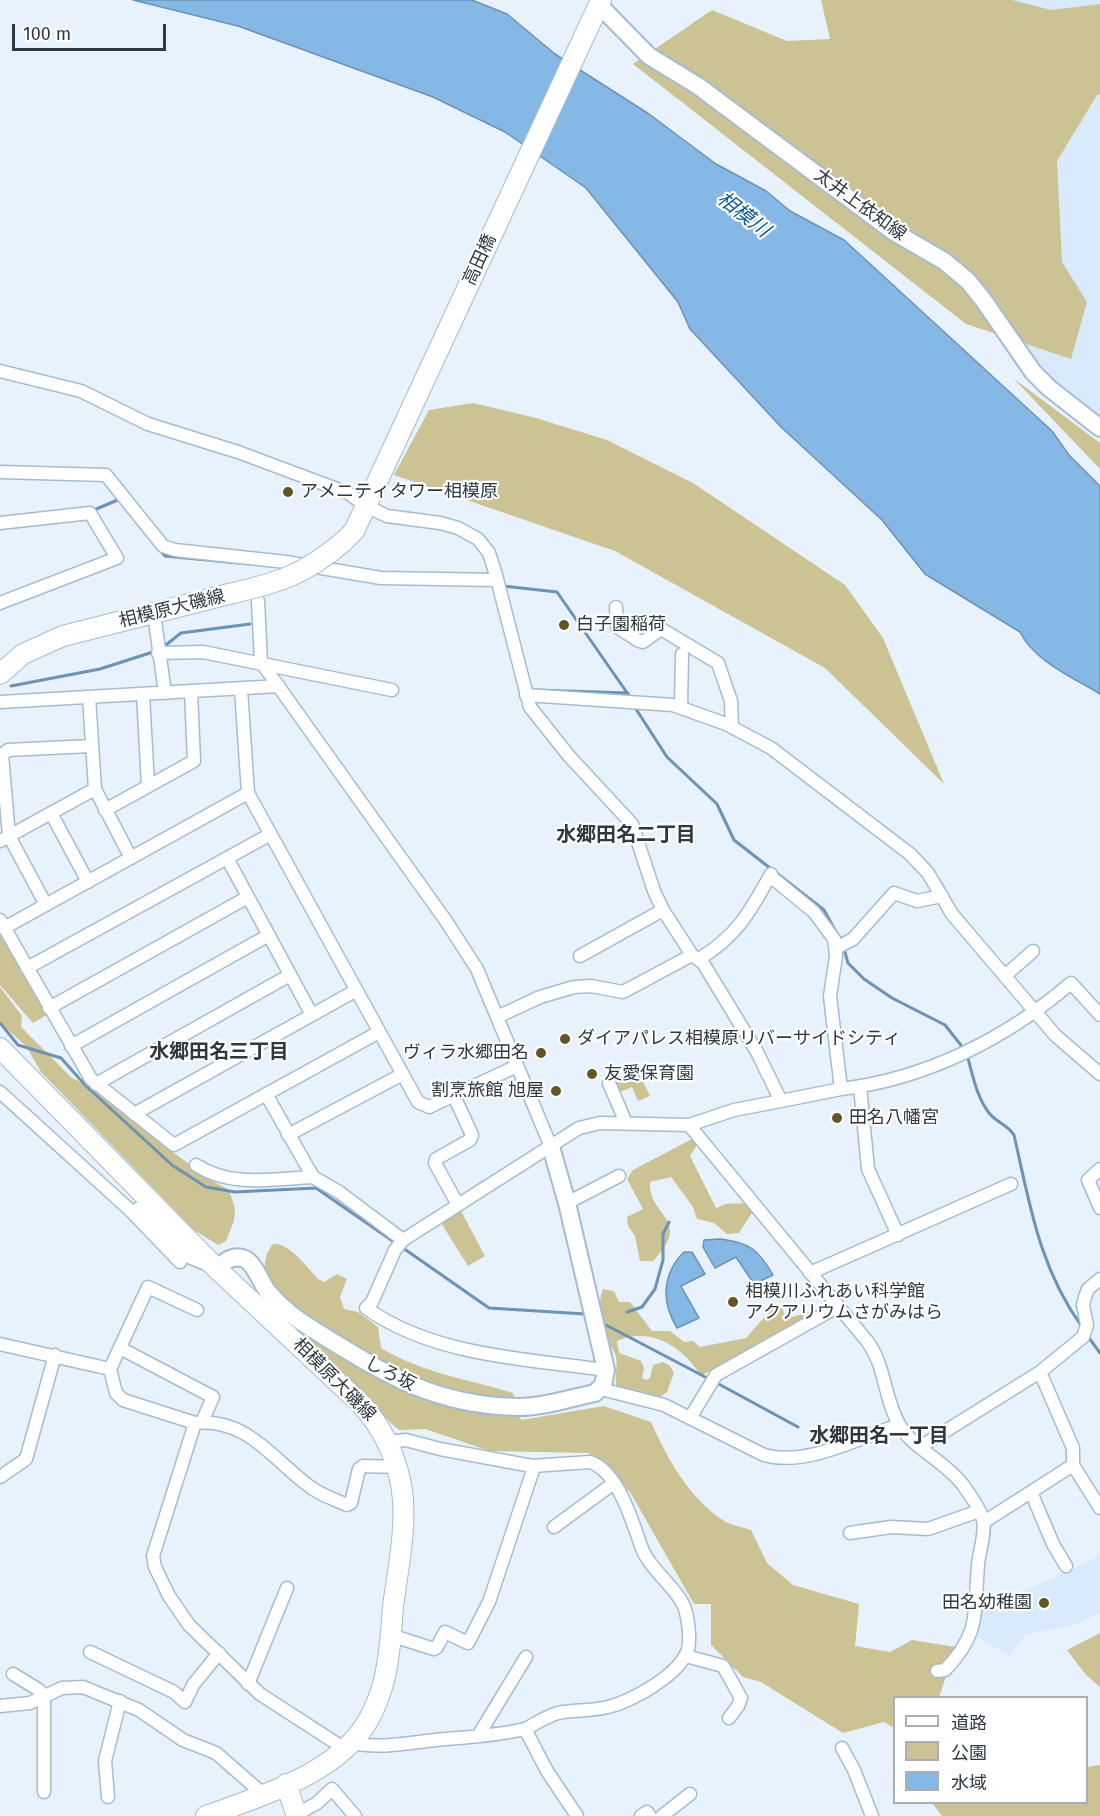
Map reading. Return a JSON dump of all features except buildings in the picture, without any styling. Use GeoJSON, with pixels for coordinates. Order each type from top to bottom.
{"type":"FeatureCollection","features":[{"type":"Feature","properties":{"kind":"main road","name":"高田橋"},"geometry":{"type":"LineString","coordinates":[[343,542],[354,531],[369,501],[597,5]]}},
{"type":"Feature","properties":{"kind":"main road","name":"相模原大磯線"},"geometry":{"type":"LineString","coordinates":[[0,674],[23,654],[51,641],[295,576],[309,569],[343,542]]}},
{"type":"Feature","properties":{"kind":"main road","name":"相模原大磯線"},"geometry":{"type":"LineString","coordinates":[[0,1048],[217,1269],[361,1404],[388,1442],[397,1467],[402,1492],[403,1524],[390,1635],[379,1696],[370,1718],[348,1746],[326,1764],[263,1794],[206,1816]]}},
{"type":"Feature","properties":{"kind":"main road"},"geometry":{"type":"LineString","coordinates":[[286,1784],[297,1815]]}},
{"type":"Feature","properties":{"kind":"street","name":"太井上依知線"},"geometry":{"type":"LineString","coordinates":[[597,5],[649,56],[698,87],[894,231],[944,261],[968,281],[1033,372],[1049,388],[1100,428]]}},
{"type":"Feature","properties":{"kind":"street"},"geometry":{"type":"LineString","coordinates":[[0,371],[81,391],[148,424],[238,452],[369,501],[387,516],[440,523],[469,532],[478,539],[489,553],[526,694],[539,721],[632,824],[654,891],[663,910],[757,1052],[781,1101]]}},
{"type":"Feature","properties":{"kind":"street"},"geometry":{"type":"LineString","coordinates":[[0,472],[106,475],[163,546],[175,550],[286,562],[381,578],[499,586]]}},
{"type":"Feature","properties":{"kind":"street"},"geometry":{"type":"LineString","coordinates":[[0,523],[90,513],[117,558],[0,603]]}},
{"type":"Feature","properties":{"kind":"street"},"geometry":{"type":"LineString","coordinates":[[258,601],[261,662],[446,921],[477,969],[550,1147],[567,1203],[606,1370],[601,1389],[664,1405],[764,1455],[788,1460],[806,1457],[899,1425]]}},
{"type":"Feature","properties":{"kind":"street"},"geometry":{"type":"LineString","coordinates":[[616,607],[617,627],[639,641],[643,642],[661,629],[718,663],[731,700],[732,727]]}},
{"type":"Feature","properties":{"kind":"street"},"geometry":{"type":"LineString","coordinates":[[154,614],[165,693]]}},
{"type":"Feature","properties":{"kind":"street"},"geometry":{"type":"LineString","coordinates":[[158,647],[261,662],[392,690]]}},
{"type":"Feature","properties":{"kind":"street"},"geometry":{"type":"LineString","coordinates":[[681,707],[682,654]]}},
{"type":"Feature","properties":{"kind":"street"},"geometry":{"type":"LineString","coordinates":[[0,702],[279,686]]}},
{"type":"Feature","properties":{"kind":"street"},"geometry":{"type":"LineString","coordinates":[[241,689],[248,793],[268,836],[401,1075],[422,1106],[429,1107],[518,1066]]}},
{"type":"Feature","properties":{"kind":"street"},"geometry":{"type":"LineString","coordinates":[[105,810],[195,760],[191,691]]}},
{"type":"Feature","properties":{"kind":"street"},"geometry":{"type":"LineString","coordinates":[[142,694],[148,786]]}},
{"type":"Feature","properties":{"kind":"street"},"geometry":{"type":"LineString","coordinates":[[526,694],[629,700],[681,707],[732,727],[771,747],[910,854],[928,873],[951,914],[1006,975],[1036,1013],[1055,1035],[1100,1074]]}},
{"type":"Feature","properties":{"kind":"street"},"geometry":{"type":"LineString","coordinates":[[89,697],[95,789],[131,858]]}},
{"type":"Feature","properties":{"kind":"street"},"geometry":{"type":"LineString","coordinates":[[46,905],[4,838],[2,755],[5,751],[91,746]]}},
{"type":"Feature","properties":{"kind":"street"},"geometry":{"type":"LineString","coordinates":[[4,838],[95,789]]}},
{"type":"Feature","properties":{"kind":"street"},"geometry":{"type":"LineString","coordinates":[[248,793],[46,905],[2,924],[71,1046],[96,1084],[174,1145],[379,1032]]}},
{"type":"Feature","properties":{"kind":"street"},"geometry":{"type":"LineString","coordinates":[[51,813],[88,882]]}},
{"type":"Feature","properties":{"kind":"street"},"geometry":{"type":"LineString","coordinates":[[27,968],[268,836]]}},
{"type":"Feature","properties":{"kind":"street"},"geometry":{"type":"LineString","coordinates":[[227,858],[312,1015]]}},
{"type":"Feature","properties":{"kind":"street"},"geometry":{"type":"LineString","coordinates":[[497,1017],[540,997],[574,987],[591,986],[623,992],[696,957],[732,935],[745,919],[771,875],[814,912],[841,946]]}},
{"type":"Feature","properties":{"kind":"street"},"geometry":{"type":"LineString","coordinates":[[842,1089],[830,996],[841,946],[894,893],[917,901],[942,896]]}},
{"type":"Feature","properties":{"kind":"street"},"geometry":{"type":"LineString","coordinates":[[49,1008],[248,897]]}},
{"type":"Feature","properties":{"kind":"street"},"geometry":{"type":"LineString","coordinates":[[580,956],[663,910]]}},
{"type":"Feature","properties":{"kind":"street"},"geometry":{"type":"LineString","coordinates":[[71,1046],[269,935]]}},
{"type":"Feature","properties":{"kind":"street"},"geometry":{"type":"LineString","coordinates":[[1006,975],[1033,951]]}},
{"type":"Feature","properties":{"kind":"street"},"geometry":{"type":"LineString","coordinates":[[96,1084],[290,975]]}},
{"type":"Feature","properties":{"kind":"street"},"geometry":{"type":"LineString","coordinates":[[606,1370],[453,1346],[389,1324],[366,1308],[383,1280],[399,1245],[579,1128],[600,1123],[688,1125],[735,1110],[892,1081],[964,1052],[1036,1013],[1071,983],[1100,1015]]}},
{"type":"Feature","properties":{"kind":"street"},"geometry":{"type":"LineString","coordinates":[[134,1114],[355,991]]}},
{"type":"Feature","properties":{"kind":"street"},"geometry":{"type":"LineString","coordinates":[[288,1136],[401,1075]]}},
{"type":"Feature","properties":{"kind":"street"},"geometry":{"type":"LineString","coordinates":[[609,1083],[626,1123]]}},
{"type":"Feature","properties":{"kind":"street"},"geometry":{"type":"LineString","coordinates":[[860,1086],[868,1169],[898,1235]]}},
{"type":"Feature","properties":{"kind":"street"},"geometry":{"type":"LineString","coordinates":[[0,1092],[131,1211],[180,1262]]}},
{"type":"Feature","properties":{"kind":"street"},"geometry":{"type":"LineString","coordinates":[[266,1094],[313,1177],[339,1192],[399,1245]]}},
{"type":"Feature","properties":{"kind":"street"},"geometry":{"type":"LineString","coordinates":[[454,1096],[472,1135],[470,1140],[436,1159],[435,1163],[458,1205]]}},
{"type":"Feature","properties":{"kind":"street"},"geometry":{"type":"LineString","coordinates":[[688,1125],[867,1341],[878,1358],[899,1425],[920,1447],[951,1471],[981,1516],[978,1602],[974,1623],[959,1656],[945,1670],[937,1671]]}},
{"type":"Feature","properties":{"kind":"street"},"geometry":{"type":"LineString","coordinates":[[196,1165],[220,1178],[235,1181],[313,1177]]}},
{"type":"Feature","properties":{"kind":"street"},"geometry":{"type":"LineString","coordinates":[[1100,1169],[1088,1180],[1100,1208]]}},
{"type":"Feature","properties":{"kind":"street"},"geometry":{"type":"LineString","coordinates":[[567,1203],[619,1176]]}},
{"type":"Feature","properties":{"kind":"street"},"geometry":{"type":"LineString","coordinates":[[810,1273],[1011,1184]]}},
{"type":"Feature","properties":{"kind":"street"},"geometry":{"type":"LineString","coordinates":[[131,1211],[136,1206],[189,1257],[217,1269]]}},
{"type":"Feature","properties":{"kind":"street","name":"しろ坂"},"geometry":{"type":"LineString","coordinates":[[217,1269],[228,1259],[236,1257],[244,1259],[250,1263],[270,1294],[304,1324],[375,1368],[427,1392],[464,1401],[520,1407],[557,1402],[595,1393],[601,1389]]}},
{"type":"Feature","properties":{"kind":"street"},"geometry":{"type":"LineString","coordinates":[[920,1447],[1041,1372],[1085,1331],[1083,1305],[1085,1297],[1088,1289],[1100,1279]]}},
{"type":"Feature","properties":{"kind":"street"},"geometry":{"type":"LineString","coordinates":[[197,1310],[148,1287],[110,1369],[116,1393],[123,1400],[199,1422],[220,1424],[246,1434],[274,1453],[310,1487],[347,1504],[351,1503],[359,1469],[363,1466],[397,1467]]}},
{"type":"Feature","properties":{"kind":"street"},"geometry":{"type":"LineString","coordinates":[[690,1418],[713,1380],[837,1307]]}},
{"type":"Feature","properties":{"kind":"street"},"geometry":{"type":"LineString","coordinates":[[0,1344],[110,1369]]}},
{"type":"Feature","properties":{"kind":"street"},"geometry":{"type":"LineString","coordinates":[[120,1348],[213,1397],[199,1422],[153,1561],[176,1610],[248,1684],[348,1746],[376,1746],[525,1729],[556,1714],[608,1707],[632,1699],[657,1683],[686,1656],[688,1644],[683,1605],[645,1558],[630,1516],[614,1483],[604,1469],[590,1462],[532,1466],[440,1449],[406,1440],[388,1442]]}},
{"type":"Feature","properties":{"kind":"street"},"geometry":{"type":"LineString","coordinates":[[0,1477],[26,1459],[55,1355]]}},
{"type":"Feature","properties":{"kind":"street"},"geometry":{"type":"LineString","coordinates":[[1041,1372],[1073,1448],[1073,1465],[1100,1508]]}},
{"type":"Feature","properties":{"kind":"street"},"geometry":{"type":"LineString","coordinates":[[850,1533],[891,1527],[928,1529],[981,1516],[1031,1492],[1073,1465]]}},
{"type":"Feature","properties":{"kind":"street"},"geometry":{"type":"LineString","coordinates":[[390,1635],[434,1649],[444,1632],[468,1643],[489,1602],[529,1484],[532,1466]]}},
{"type":"Feature","properties":{"kind":"street"},"geometry":{"type":"LineString","coordinates":[[554,1527],[614,1483]]}},
{"type":"Feature","properties":{"kind":"street"},"geometry":{"type":"LineString","coordinates":[[1031,1492],[1053,1544],[1066,1566]]}},
{"type":"Feature","properties":{"kind":"street"},"geometry":{"type":"LineString","coordinates":[[248,1684],[287,1588]]}},
{"type":"Feature","properties":{"kind":"street"},"geometry":{"type":"LineString","coordinates":[[90,1652],[174,1692],[185,1702],[193,1685],[219,1653]]}},
{"type":"Feature","properties":{"kind":"street"},"geometry":{"type":"LineString","coordinates":[[686,1656],[723,1666],[741,1698],[729,1718]]}},
{"type":"Feature","properties":{"kind":"street"},"geometry":{"type":"LineString","coordinates":[[478,1736],[526,1657]]}},
{"type":"Feature","properties":{"kind":"street"},"geometry":{"type":"LineString","coordinates":[[13,1674],[39,1690],[44,1696],[44,1792]]}},
{"type":"Feature","properties":{"kind":"street"},"geometry":{"type":"LineString","coordinates":[[0,1706],[30,1703],[72,1686],[83,1687],[120,1701],[150,1716],[183,1740],[216,1754],[263,1794]]}},
{"type":"Feature","properties":{"kind":"street"},"geometry":{"type":"LineString","coordinates":[[108,1797],[105,1761],[120,1701]]}},
{"type":"Feature","properties":{"kind":"street"},"geometry":{"type":"LineString","coordinates":[[525,1729],[546,1772],[577,1816]]}},
{"type":"Feature","properties":{"kind":"street"},"geometry":{"type":"LineString","coordinates":[[842,1748],[854,1770],[872,1816]]}},
{"type":"Feature","properties":{"kind":"street"},"geometry":{"type":"LineString","coordinates":[[297,1815],[317,1803],[332,1789],[355,1816]]}},
{"type":"Feature","properties":{"kind":"street"},"geometry":{"type":"LineString","coordinates":[[662,1816],[690,1794]]}},
{"type":"Feature","properties":{"kind":"street"},"geometry":{"type":"LineString","coordinates":[[641,1816],[647,1812],[650,1816]]}},
{"type":"Feature","properties":{"kind":"shaded area"},"geometry":{"type":"Polygon","coordinates":[[[1012,0],[1100,0],[1100,419],[1050,378],[1023,345],[871,123],[1012,0]]]}},
{"type":"Feature","properties":{"kind":"shaded area","name":"田名幼稚園"},"geometry":{"type":"Polygon","coordinates":[[[1100,1553],[1100,1613],[1079,1624],[1026,1634],[1009,1656],[973,1634],[980,1606],[1003,1600],[1042,1583],[1095,1558],[1100,1553]]]}},
{"type":"Feature","properties":{"kind":"green space"},"geometry":{"type":"Polygon","coordinates":[[[821,0],[1012,0],[1051,10],[1100,4],[1100,94],[1097,95],[1057,161],[1062,262],[1087,302],[1071,359],[966,324],[633,64],[712,10],[787,41],[830,39],[821,0]]]}},
{"type":"Feature","properties":{"kind":"green space"},"geometry":{"type":"Polygon","coordinates":[[[1013,378],[1100,443],[1100,469],[1013,378]]]}},
{"type":"Feature","properties":{"kind":"green space"},"geometry":{"type":"Polygon","coordinates":[[[473,403],[536,418],[607,440],[693,483],[845,585],[883,638],[944,784],[825,668],[615,551],[394,475],[429,410],[473,403]]]}},
{"type":"Feature","properties":{"kind":"green space"},"geometry":{"type":"Polygon","coordinates":[[[0,928],[48,1014],[33,1023],[0,985],[0,928]]]}},
{"type":"Feature","properties":{"kind":"green space"},"geometry":{"type":"Polygon","coordinates":[[[0,987],[22,1016],[21,1027],[72,1078],[100,1092],[153,1137],[209,1179],[229,1190],[235,1208],[234,1221],[226,1241],[218,1245],[194,1230],[41,1072],[26,1046],[0,1023],[0,987]]]}},
{"type":"Feature","properties":{"kind":"green space"},"geometry":{"type":"Polygon","coordinates":[[[638,1071],[650,1096],[638,1101],[632,1087],[618,1093],[613,1082],[638,1071]]]}},
{"type":"Feature","properties":{"kind":"green space"},"geometry":{"type":"Polygon","coordinates":[[[692,1139],[697,1145],[690,1156],[716,1208],[726,1204],[746,1203],[753,1211],[739,1233],[727,1234],[714,1223],[697,1219],[693,1207],[671,1177],[650,1182],[651,1194],[670,1227],[670,1236],[665,1247],[653,1261],[640,1261],[635,1236],[628,1226],[627,1217],[643,1209],[627,1179],[633,1170],[692,1139]]]}},
{"type":"Feature","properties":{"kind":"green space"},"geometry":{"type":"Polygon","coordinates":[[[461,1211],[485,1256],[468,1266],[441,1223],[461,1211]]]}},
{"type":"Feature","properties":{"kind":"green space"},"geometry":{"type":"Polygon","coordinates":[[[273,1244],[279,1244],[292,1251],[318,1279],[324,1282],[337,1274],[347,1279],[340,1297],[344,1309],[358,1312],[378,1327],[381,1348],[429,1370],[513,1393],[521,1420],[604,1406],[651,1422],[671,1462],[698,1499],[721,1519],[751,1530],[767,1563],[793,1585],[859,1604],[855,1646],[890,1652],[912,1640],[956,1647],[939,1696],[893,1696],[893,1727],[884,1722],[843,1733],[761,1682],[743,1677],[711,1645],[711,1604],[694,1604],[630,1492],[589,1453],[490,1451],[425,1429],[400,1430],[395,1427],[304,1337],[305,1333],[399,1389],[405,1389],[280,1297],[263,1273],[267,1253],[273,1244]]]}},
{"type":"Feature","properties":{"kind":"green space"},"geometry":{"type":"Polygon","coordinates":[[[603,1289],[614,1291],[619,1302],[630,1302],[652,1331],[670,1331],[684,1342],[693,1341],[700,1347],[746,1338],[774,1306],[782,1305],[785,1319],[810,1312],[815,1313],[701,1376],[685,1356],[665,1342],[642,1336],[617,1341],[619,1353],[641,1361],[644,1368],[642,1378],[647,1380],[650,1378],[653,1365],[663,1362],[670,1366],[674,1373],[667,1392],[659,1398],[617,1390],[616,1357],[607,1340],[601,1314],[600,1300],[603,1289]]]}},
{"type":"Feature","properties":{"kind":"green space"},"geometry":{"type":"Polygon","coordinates":[[[1100,1633],[1100,1687],[1086,1675],[1067,1650],[1100,1633]]]}},
{"type":"Feature","properties":{"kind":"green space"},"geometry":{"type":"Polygon","coordinates":[[[1100,1765],[1100,1816],[942,1816],[933,1804],[1088,1804],[1088,1767],[1100,1765]]]}},
{"type":"Feature","properties":{"kind":"water","name":"相模川"},"geometry":{"type":"Polygon","coordinates":[[[133,0],[472,0],[507,14],[555,54],[649,114],[716,164],[766,191],[790,211],[844,240],[1052,431],[1069,455],[1100,486],[1100,694],[1045,660],[1026,642],[1020,632],[925,574],[882,520],[781,427],[690,329],[678,302],[586,188],[505,132],[433,97],[238,26],[133,0]]]}},
{"type":"Feature","properties":{"kind":"water"},"geometry":{"type":"Polygon","coordinates":[[[721,1239],[746,1245],[758,1253],[773,1275],[754,1284],[736,1257],[715,1268],[703,1247],[704,1240],[721,1239]]]}},
{"type":"Feature","properties":{"kind":"water"},"geometry":{"type":"Polygon","coordinates":[[[684,1252],[692,1252],[705,1274],[681,1286],[699,1318],[677,1328],[668,1308],[666,1289],[671,1270],[684,1252]]]}},
{"type":"Feature","properties":{"kind":"waterway"},"geometry":{"type":"LineString","coordinates":[[94,510],[120,499]]}},
{"type":"Feature","properties":{"kind":"waterway"},"geometry":{"type":"LineString","coordinates":[[161,551],[165,556],[239,563]]}},
{"type":"Feature","properties":{"kind":"waterway"},"geometry":{"type":"LineString","coordinates":[[503,586],[557,592],[630,697]]}},
{"type":"Feature","properties":{"kind":"waterway"},"geometry":{"type":"LineString","coordinates":[[162,648],[181,633],[250,624]]}},
{"type":"Feature","properties":{"kind":"waterway"},"geometry":{"type":"LineString","coordinates":[[11,686],[100,669],[153,652]]}},
{"type":"Feature","properties":{"kind":"waterway"},"geometry":{"type":"LineString","coordinates":[[534,690],[628,693]]}},
{"type":"Feature","properties":{"kind":"waterway"},"geometry":{"type":"LineString","coordinates":[[634,706],[667,757],[717,804],[734,840],[824,910],[842,943]]}},
{"type":"Feature","properties":{"kind":"waterway"},"geometry":{"type":"LineString","coordinates":[[844,949],[848,963],[864,979],[892,998],[945,1025],[964,1049]]}},
{"type":"Feature","properties":{"kind":"waterway"},"geometry":{"type":"LineString","coordinates":[[0,1023],[18,1045],[61,1058],[86,1086],[172,1165],[206,1187],[235,1192],[316,1188],[397,1244]]}},
{"type":"Feature","properties":{"kind":"waterway"},"geometry":{"type":"LineString","coordinates":[[967,1055],[981,1100],[992,1116],[1014,1135],[1031,1211],[1046,1258],[1055,1282],[1082,1327]]}},
{"type":"Feature","properties":{"kind":"waterway"},"geometry":{"type":"LineString","coordinates":[[627,1312],[642,1307],[655,1289],[663,1260],[663,1234],[669,1222]]}},
{"type":"Feature","properties":{"kind":"waterway"},"geometry":{"type":"LineString","coordinates":[[403,1248],[489,1308],[585,1314]]}},
{"type":"Feature","properties":{"kind":"waterway"},"geometry":{"type":"LineString","coordinates":[[606,1325],[709,1379]]}},
{"type":"Feature","properties":{"kind":"waterway"},"geometry":{"type":"LineString","coordinates":[[1087,1335],[1100,1353]]}},
{"type":"Feature","properties":{"kind":"waterway"},"geometry":{"type":"LineString","coordinates":[[715,1382],[798,1427]]}},
{"type":"Feature","properties":{"kind":"place","name":"アメニティタワー相模原"},"geometry":{"type":"Point","coordinates":[288,492]}},
{"type":"Feature","properties":{"kind":"place","name":"白子園稲荷"},"geometry":{"type":"Point","coordinates":[564,625]}},
{"type":"Feature","properties":{"kind":"place","name":"ダイアパレス相模原リバーサイドシティ"},"geometry":{"type":"Point","coordinates":[565,1039]}},
{"type":"Feature","properties":{"kind":"place","name":"ヴィラ水郷田名"},"geometry":{"type":"Point","coordinates":[541,1053]}},
{"type":"Feature","properties":{"kind":"place","name":"友愛保育園"},"geometry":{"type":"Point","coordinates":[592,1074]}},
{"type":"Feature","properties":{"kind":"place","name":"割烹旅館 旭屋"},"geometry":{"type":"Point","coordinates":[556,1091]}},
{"type":"Feature","properties":{"kind":"place","name":"田名八幡宮"},"geometry":{"type":"Point","coordinates":[837,1118]}},
{"type":"Feature","properties":{"kind":"place","name":"相模川ふれあい科学館 アクアリウムさがみはら"},"geometry":{"type":"Point","coordinates":[733,1302]}},
{"type":"Feature","properties":{"kind":"place","name":"田名幼稚園"},"geometry":{"type":"Point","coordinates":[1044,1603]}},
{"type":"Feature","properties":{"kind":"district","name":"水郷田名二丁目"},"geometry":{"type":"Point","coordinates":[626,835]}},
{"type":"Feature","properties":{"kind":"district","name":"水郷田名三丁目"},"geometry":{"type":"Point","coordinates":[219,1052]}},
{"type":"Feature","properties":{"kind":"district","name":"水郷田名一丁目"},"geometry":{"type":"Point","coordinates":[879,1436]}}]}
